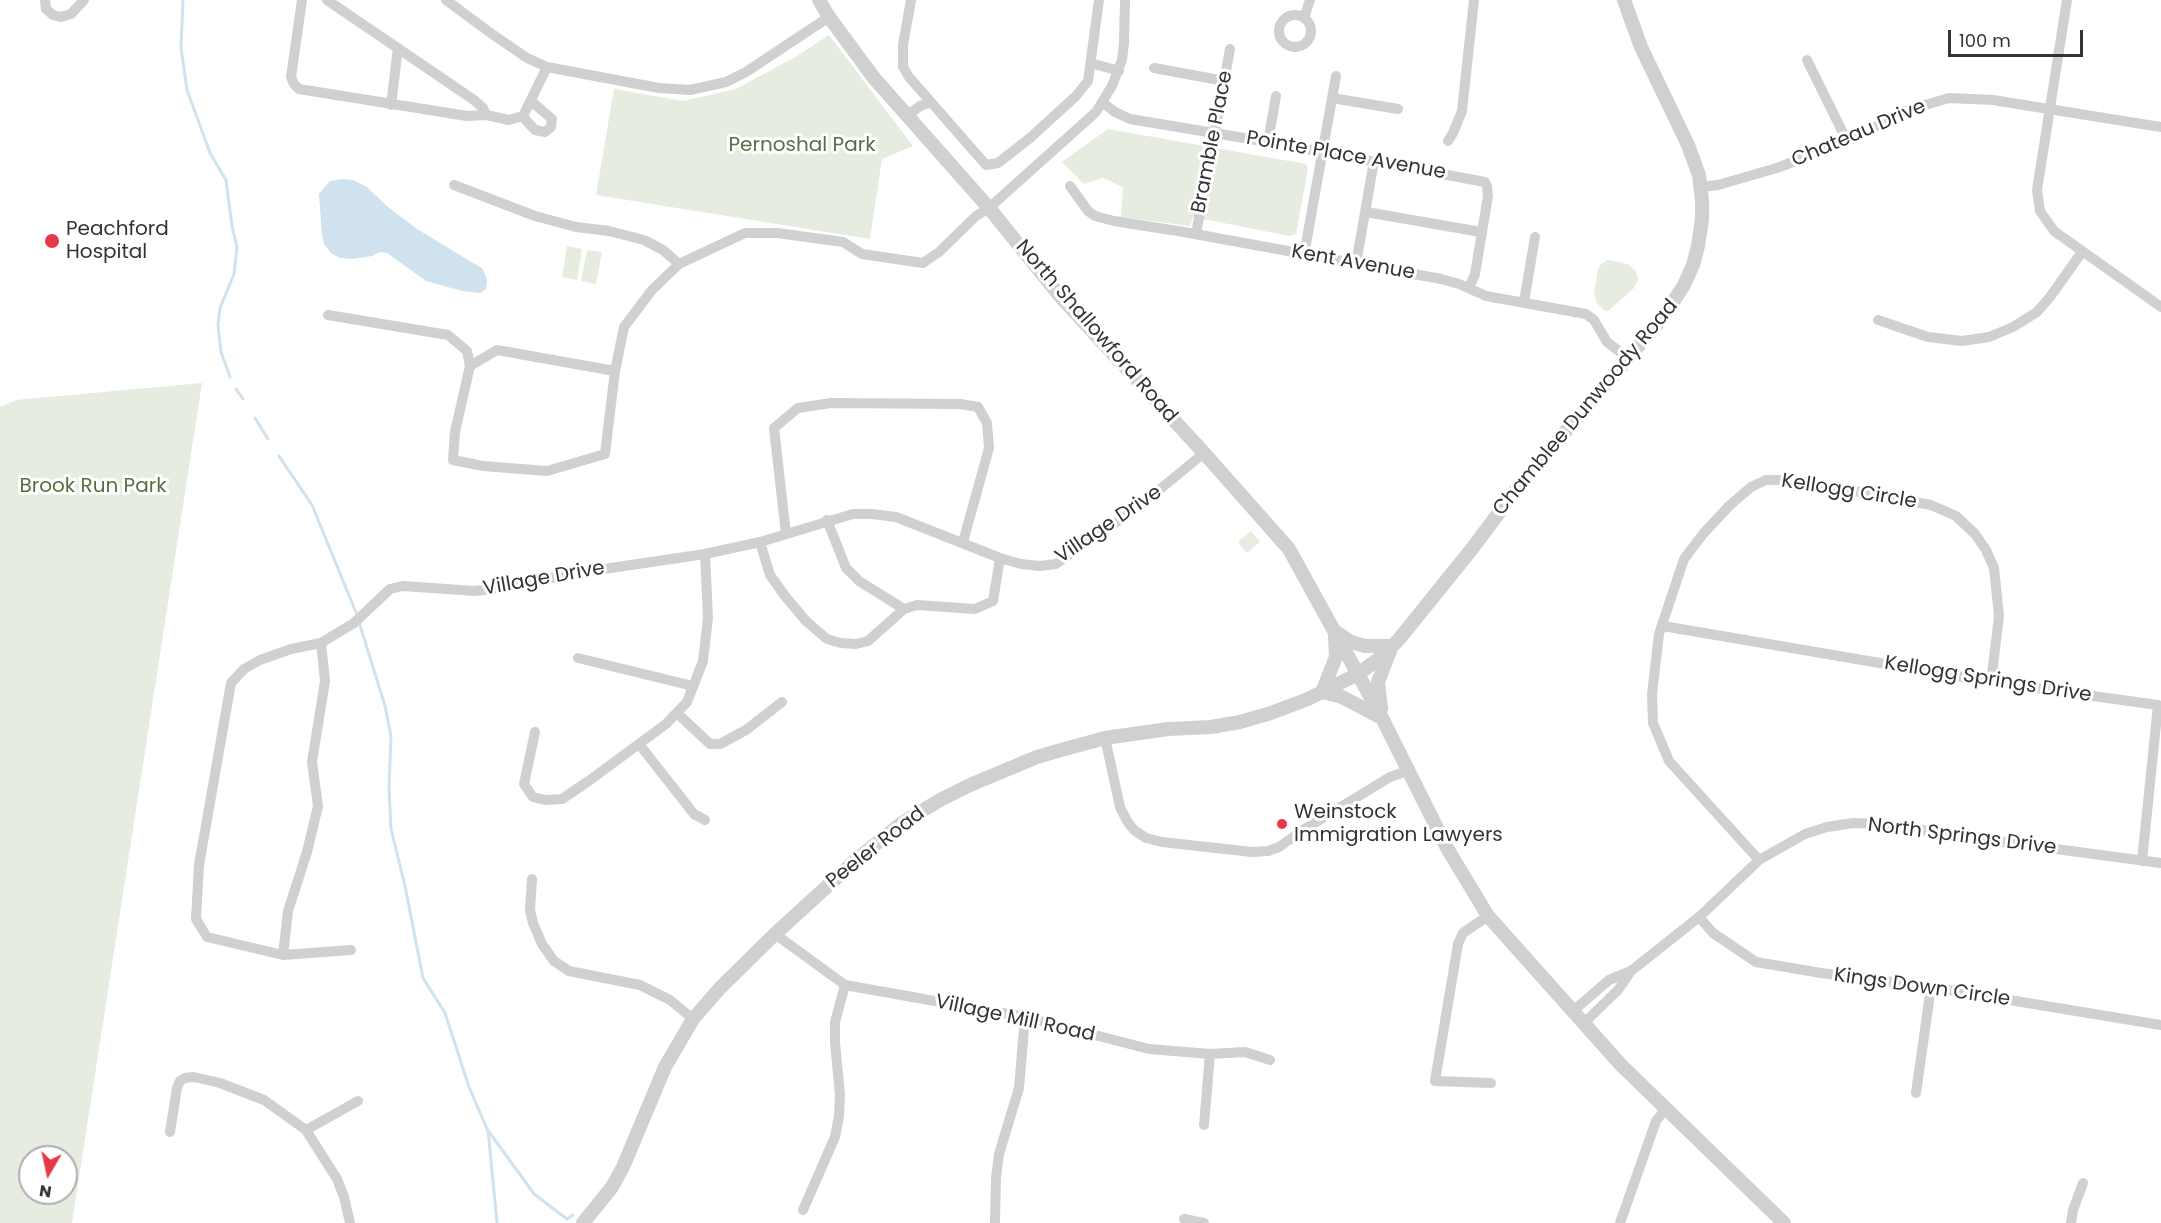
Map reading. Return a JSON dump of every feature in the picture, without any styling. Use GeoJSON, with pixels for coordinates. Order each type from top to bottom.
{"type":"FeatureCollection","features":[{"type":"Feature","properties":{"kind":"street"},"geometry":{"type":"LineString","coordinates":[[45,0],[46,9],[52,15],[61,17],[71,14],[84,0]]}},
{"type":"Feature","properties":{"kind":"street"},"geometry":{"type":"LineString","coordinates":[[302,0],[292,71],[294,84],[299,89],[309,92],[467,116],[486,115],[509,120],[522,117],[548,67]]}},
{"type":"Feature","properties":{"kind":"street"},"geometry":{"type":"LineString","coordinates":[[327,0],[479,104],[486,115]]}},
{"type":"Feature","properties":{"kind":"street"},"geometry":{"type":"LineString","coordinates":[[446,0],[518,52],[548,67],[637,84],[690,90],[726,82],[746,72],[829,17]]}},
{"type":"Feature","properties":{"kind":"street","name":"North Shallowford Road"},"geometry":{"type":"LineString","coordinates":[[819,0],[874,78],[989,208],[1060,296],[1289,549],[1358,674]]}},
{"type":"Feature","properties":{"kind":"street"},"geometry":{"type":"LineString","coordinates":[[911,0],[903,45],[903,67],[986,165],[998,163],[1030,138],[1076,96],[1088,81],[1099,0]]}},
{"type":"Feature","properties":{"kind":"street"},"geometry":{"type":"LineString","coordinates":[[328,315],[448,335],[467,351],[470,366],[455,432],[453,460],[483,466],[547,471],[605,454],[615,371],[624,327],[652,290],[679,264],[745,233],[777,233],[843,242],[862,254],[923,263],[939,252],[976,216],[989,208],[1083,125],[1103,103],[1119,71],[1124,43],[1125,0]]}},
{"type":"Feature","properties":{"kind":"street"},"geometry":{"type":"LineString","coordinates":[[1304,18],[1310,0]]}},
{"type":"Feature","properties":{"kind":"street"},"geometry":{"type":"LineString","coordinates":[[1448,141],[1458,124],[1462,111],[1474,0]]}},
{"type":"Feature","properties":{"kind":"street","name":"Chamblee Dunwoody Road"},"geometry":{"type":"LineString","coordinates":[[1358,674],[1384,655],[1392,646],[1471,550],[1519,486],[1664,316],[1690,274],[1701,229],[1703,211],[1701,187],[1688,145],[1641,47],[1624,0]]}},
{"type":"Feature","properties":{"kind":"street"},"geometry":{"type":"LineString","coordinates":[[2067,0],[2037,190],[2040,211],[2054,231],[2161,307]]}},
{"type":"Feature","properties":{"kind":"street"},"geometry":{"type":"LineString","coordinates":[[391,105],[398,48]]}},
{"type":"Feature","properties":{"kind":"street","name":"Bramble Place"},"geometry":{"type":"LineString","coordinates":[[1196,234],[1230,49]]}},
{"type":"Feature","properties":{"kind":"street"},"geometry":{"type":"LineString","coordinates":[[1807,60],[1847,141]]}},
{"type":"Feature","properties":{"kind":"street"},"geometry":{"type":"LineString","coordinates":[[1091,63],[1119,71]]}},
{"type":"Feature","properties":{"kind":"street"},"geometry":{"type":"LineString","coordinates":[[1154,68],[1225,81]]}},
{"type":"Feature","properties":{"kind":"street"},"geometry":{"type":"LineString","coordinates":[[1304,255],[1336,76]]}},
{"type":"Feature","properties":{"kind":"street"},"geometry":{"type":"LineString","coordinates":[[1268,142],[1276,96]]}},
{"type":"Feature","properties":{"kind":"street"},"geometry":{"type":"LineString","coordinates":[[1332,98],[1398,110]]}},
{"type":"Feature","properties":{"kind":"street","name":"Chateau Drive"},"geometry":{"type":"LineString","coordinates":[[1701,187],[1718,185],[1777,168],[1847,141],[1908,110],[1949,98],[1993,100],[2161,128]]}},
{"type":"Feature","properties":{"kind":"street"},"geometry":{"type":"LineString","coordinates":[[522,117],[535,130],[544,132],[551,127],[552,119],[531,101]]}},
{"type":"Feature","properties":{"kind":"street"},"geometry":{"type":"LineString","coordinates":[[908,115],[921,105],[931,102]]}},
{"type":"Feature","properties":{"kind":"street","name":"Pointe Place Avenue"},"geometry":{"type":"LineString","coordinates":[[1103,103],[1130,119],[1374,161],[1485,183],[1488,186],[1488,196],[1475,274],[1469,288]]}},
{"type":"Feature","properties":{"kind":"street"},"geometry":{"type":"LineString","coordinates":[[1356,264],[1374,161]]}},
{"type":"Feature","properties":{"kind":"street"},"geometry":{"type":"LineString","coordinates":[[454,185],[535,216],[576,227],[609,231],[644,240],[663,250],[679,264]]}},
{"type":"Feature","properties":{"kind":"street","name":"Kent Avenue"},"geometry":{"type":"LineString","coordinates":[[1070,186],[1088,211],[1095,216],[1114,221],[1441,279],[1486,296],[1586,314],[1594,320],[1607,342],[1628,358]]}},
{"type":"Feature","properties":{"kind":"street"},"geometry":{"type":"LineString","coordinates":[[1366,212],[1481,231]]}},
{"type":"Feature","properties":{"kind":"street"},"geometry":{"type":"LineString","coordinates":[[1524,302],[1534,242]]}},
{"type":"Feature","properties":{"kind":"street"},"geometry":{"type":"LineString","coordinates":[[1878,320],[1928,336],[1962,341],[1989,337],[2013,327],[2037,312],[2082,252]]}},
{"type":"Feature","properties":{"kind":"street"},"geometry":{"type":"LineString","coordinates":[[470,366],[497,350],[615,371]]}},
{"type":"Feature","properties":{"kind":"street"},"geometry":{"type":"LineString","coordinates":[[786,534],[774,428],[798,408],[831,403],[960,404],[978,407],[987,423],[989,448],[963,542]]}},
{"type":"Feature","properties":{"kind":"street","name":"Village Drive"},"geometry":{"type":"LineString","coordinates":[[351,950],[282,954],[207,937],[196,919],[198,873],[231,683],[244,669],[260,660],[291,649],[321,643],[360,617],[390,590],[403,586],[475,591],[705,554],[760,542],[853,514],[896,517],[1000,558],[1040,566],[1056,564],[1136,509],[1204,453]]}},
{"type":"Feature","properties":{"kind":"street","name":"Kellogg Circle"},"geometry":{"type":"LineString","coordinates":[[1759,860],[1669,761],[1653,723],[1652,694],[1659,634],[1684,560],[1703,534],[1729,506],[1751,487],[1766,480],[1794,480],[1931,505],[1956,516],[1975,534],[1994,568],[1999,616],[1991,682]]}},
{"type":"Feature","properties":{"kind":"street"},"geometry":{"type":"LineString","coordinates":[[827,520],[846,568],[858,581],[904,609]]}},
{"type":"Feature","properties":{"kind":"street"},"geometry":{"type":"LineString","coordinates":[[760,542],[770,575],[806,621],[827,639],[856,644],[868,641],[904,609],[917,605],[975,609],[993,601],[1000,558]]}},
{"type":"Feature","properties":{"kind":"street"},"geometry":{"type":"LineString","coordinates":[[535,732],[524,784],[532,797],[545,801],[562,799],[666,724],[687,702],[703,661],[708,618],[705,554]]}},
{"type":"Feature","properties":{"kind":"street","name":"Kellogg Springs Drive"},"geometry":{"type":"LineString","coordinates":[[1663,626],[1991,682],[2158,705],[2142,861]]}},
{"type":"Feature","properties":{"kind":"street"},"geometry":{"type":"LineString","coordinates":[[1335,631],[1351,642],[1365,646],[1392,646],[1378,682],[1382,718]]}},
{"type":"Feature","properties":{"kind":"street"},"geometry":{"type":"LineString","coordinates":[[1335,631],[1336,657],[1322,692],[1342,698],[1382,718]]}},
{"type":"Feature","properties":{"kind":"street"},"geometry":{"type":"LineString","coordinates":[[282,954],[288,911],[307,852],[318,806],[312,762],[325,681],[321,643]]}},
{"type":"Feature","properties":{"kind":"street"},"geometry":{"type":"LineString","coordinates":[[578,658],[693,686]]}},
{"type":"Feature","properties":{"kind":"street"},"geometry":{"type":"LineString","coordinates":[[1358,674],[1447,848],[1488,916],[1583,1024],[1665,1109],[1784,1223]]}},
{"type":"Feature","properties":{"kind":"street","name":"Peeler Road"},"geometry":{"type":"LineString","coordinates":[[584,1223],[612,1187],[623,1167],[665,1067],[693,1019],[720,988],[775,934],[857,859],[902,824],[931,805],[970,785],[1037,757],[1105,738],[1240,722],[1271,713],[1358,674]]}},
{"type":"Feature","properties":{"kind":"street"},"geometry":{"type":"LineString","coordinates":[[676,713],[710,744],[720,744],[746,730],[782,702]]}},
{"type":"Feature","properties":{"kind":"street"},"geometry":{"type":"LineString","coordinates":[[1105,738],[1120,807],[1134,830],[1146,838],[1162,842],[1252,852],[1268,851],[1279,847],[1390,777],[1407,771]]}},
{"type":"Feature","properties":{"kind":"street"},"geometry":{"type":"LineString","coordinates":[[639,744],[694,814],[705,820]]}},
{"type":"Feature","properties":{"kind":"street","name":"North Springs Drive"},"geometry":{"type":"LineString","coordinates":[[1572,1012],[1609,980],[1631,971],[1699,917],[1759,860],[1805,834],[1827,827],[1884,824],[2161,863]]}},
{"type":"Feature","properties":{"kind":"street"},"geometry":{"type":"LineString","coordinates":[[532,879],[533,923],[542,944],[554,961],[569,971],[640,985],[670,1000],[693,1019]]}},
{"type":"Feature","properties":{"kind":"street"},"geometry":{"type":"LineString","coordinates":[[1488,916],[1463,933],[1458,944],[1435,1081],[1491,1083]]}},
{"type":"Feature","properties":{"kind":"street","name":"Kings Down Circle"},"geometry":{"type":"LineString","coordinates":[[1699,917],[1730,947],[1756,962],[1931,987],[2161,1025]]}},
{"type":"Feature","properties":{"kind":"street","name":"Village Mill Road"},"geometry":{"type":"LineString","coordinates":[[775,934],[845,985],[1025,1017],[1149,1049],[1210,1054],[1245,1052],[1270,1060]]}},
{"type":"Feature","properties":{"kind":"street","name":"North Springs Drive"},"geometry":{"type":"LineString","coordinates":[[1583,1024],[1618,990],[1631,971]]}},
{"type":"Feature","properties":{"kind":"street"},"geometry":{"type":"LineString","coordinates":[[803,1210],[835,1137],[840,1095],[835,1022],[845,985]]}},
{"type":"Feature","properties":{"kind":"street"},"geometry":{"type":"LineString","coordinates":[[1916,1093],[1931,987]]}},
{"type":"Feature","properties":{"kind":"street"},"geometry":{"type":"LineString","coordinates":[[995,1223],[999,1154],[1019,1088],[1025,1017]]}},
{"type":"Feature","properties":{"kind":"street"},"geometry":{"type":"LineString","coordinates":[[1204,1125],[1210,1054]]}},
{"type":"Feature","properties":{"kind":"street"},"geometry":{"type":"LineString","coordinates":[[170,1132],[177,1088],[180,1081],[185,1078],[194,1077],[220,1083],[264,1100],[306,1130],[337,1179],[350,1216],[350,1223]]}},
{"type":"Feature","properties":{"kind":"street"},"geometry":{"type":"LineString","coordinates":[[306,1130],[358,1101]]}},
{"type":"Feature","properties":{"kind":"street"},"geometry":{"type":"LineString","coordinates":[[1620,1223],[1656,1121],[1665,1109]]}},
{"type":"Feature","properties":{"kind":"street"},"geometry":{"type":"LineString","coordinates":[[2070,1223],[2083,1184]]}},
{"type":"Feature","properties":{"kind":"street"},"geometry":{"type":"LineString","coordinates":[[1184,1220],[1203,1223]]}},
{"type":"Feature","properties":{"kind":"green space","name":"Pernoshal Park"},"geometry":{"type":"Polygon","coordinates":[[[829,35],[913,146],[882,159],[870,239],[596,195],[614,89],[683,101],[736,89],[797,56],[829,35]]]}},
{"type":"Feature","properties":{"kind":"green space"},"geometry":{"type":"Polygon","coordinates":[[[1108,129],[1306,164],[1308,168],[1296,234],[1289,236],[1193,217],[1190,226],[1121,217],[1123,187],[1103,178],[1084,184],[1062,162],[1108,129]]]}},
{"type":"Feature","properties":{"kind":"green space"},"geometry":{"type":"Polygon","coordinates":[[[567,246],[582,249],[577,280],[562,277],[567,246]]]}},
{"type":"Feature","properties":{"kind":"green space"},"geometry":{"type":"Polygon","coordinates":[[[587,250],[602,252],[596,284],[581,281],[587,250]]]}},
{"type":"Feature","properties":{"kind":"green space"},"geometry":{"type":"Polygon","coordinates":[[[1608,260],[1628,264],[1636,271],[1638,280],[1634,288],[1608,311],[1597,303],[1594,294],[1598,269],[1608,260]]]}},
{"type":"Feature","properties":{"kind":"green space","name":"Brook Run Park"},"geometry":{"type":"Polygon","coordinates":[[[202,383],[78,1184],[78,1145],[18,1145],[18,1205],[75,1205],[72,1223],[0,1223],[0,407],[16,400],[202,383]]]}},
{"type":"Feature","properties":{"kind":"green space"},"geometry":{"type":"Polygon","coordinates":[[[1251,531],[1260,542],[1247,553],[1238,542],[1251,531]]]}},
{"type":"Feature","properties":{"kind":"water"},"geometry":{"type":"Polygon","coordinates":[[[353,180],[367,187],[388,207],[417,229],[483,269],[487,280],[486,289],[480,293],[462,291],[426,281],[387,253],[380,252],[372,256],[352,259],[340,258],[331,253],[324,244],[322,235],[319,194],[330,181],[353,180]]]}},
{"type":"Feature","properties":{"kind":"waterway"},"geometry":{"type":"LineString","coordinates":[[183,0],[181,48],[187,90],[210,153],[226,180],[237,247],[234,274],[220,308],[218,325],[221,352],[230,377]]}},
{"type":"Feature","properties":{"kind":"waterway"},"geometry":{"type":"LineString","coordinates":[[236,389],[243,399]]}},
{"type":"Feature","properties":{"kind":"waterway"},"geometry":{"type":"LineString","coordinates":[[255,418],[268,439]]}},
{"type":"Feature","properties":{"kind":"waterway"},"geometry":{"type":"LineString","coordinates":[[279,456],[312,505],[357,615]]}},
{"type":"Feature","properties":{"kind":"waterway"},"geometry":{"type":"LineString","coordinates":[[359,622],[385,706],[391,736],[389,788],[391,829],[423,978],[445,1013],[469,1087],[487,1129],[534,1194],[567,1219],[573,1215]]}},
{"type":"Feature","properties":{"kind":"waterway"},"geometry":{"type":"LineString","coordinates":[[488,1130],[497,1223]]}},
{"type":"Feature","properties":{"kind":"place","name":"Peachford Hospital"},"geometry":{"type":"Point","coordinates":[52,241]}},
{"type":"Feature","properties":{"kind":"place","name":"Weinstock Immigration Lawyers"},"geometry":{"type":"Point","coordinates":[1282,824]}}]}
